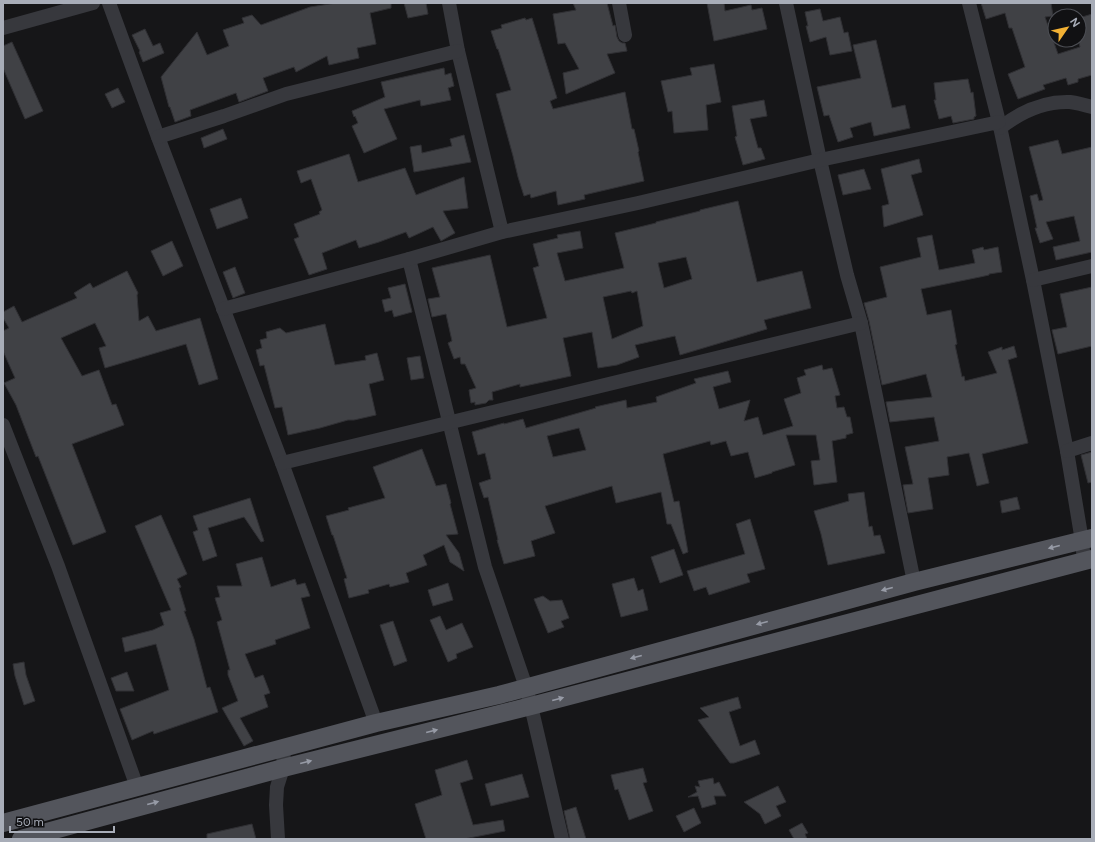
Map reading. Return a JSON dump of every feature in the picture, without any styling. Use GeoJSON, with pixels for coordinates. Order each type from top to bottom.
{"type":"FeatureCollection","features":[{"type":"Feature","properties":{"kind":"main road"},"geometry":{"type":"LineString","coordinates":[[3,823],[376,724],[492,696],[914,582],[1087,539]]}},
{"type":"Feature","properties":{"kind":"main road"},"geometry":{"type":"LineString","coordinates":[[21,839],[283,768],[532,706],[1088,560]]}},
{"type":"Feature","properties":{"kind":"street"},"geometry":{"type":"LineString","coordinates":[[3,28],[93,3]]}},
{"type":"Feature","properties":{"kind":"street"},"geometry":{"type":"LineString","coordinates":[[109,3],[158,137],[282,463],[376,724]]}},
{"type":"Feature","properties":{"kind":"street"},"geometry":{"type":"LineString","coordinates":[[449,3],[458,51],[502,232]]}},
{"type":"Feature","properties":{"kind":"street"},"geometry":{"type":"LineString","coordinates":[[619,3],[625,35]]}},
{"type":"Feature","properties":{"kind":"street"},"geometry":{"type":"LineString","coordinates":[[786,3],[820,160],[847,275],[861,323],[914,582]]}},
{"type":"Feature","properties":{"kind":"street"},"geometry":{"type":"LineString","coordinates":[[969,3],[1000,125],[1067,451],[1087,539],[1088,560]]}},
{"type":"Feature","properties":{"kind":"street"},"geometry":{"type":"LineString","coordinates":[[158,137],[286,94],[458,51]]}},
{"type":"Feature","properties":{"kind":"street"},"geometry":{"type":"LineString","coordinates":[[223,308],[409,259],[502,232],[638,203],[820,160],[1000,125],[1031,109],[1055,103],[1071,102],[1092,107]]}},
{"type":"Feature","properties":{"kind":"street"},"geometry":{"type":"LineString","coordinates":[[409,259],[485,566],[532,706],[562,839]]}},
{"type":"Feature","properties":{"kind":"street"},"geometry":{"type":"LineString","coordinates":[[1033,280],[1092,266]]}},
{"type":"Feature","properties":{"kind":"street"},"geometry":{"type":"LineString","coordinates":[[282,463],[861,323]]}},
{"type":"Feature","properties":{"kind":"street"},"geometry":{"type":"LineString","coordinates":[[3,425],[58,566],[137,787]]}},
{"type":"Feature","properties":{"kind":"street"},"geometry":{"type":"LineString","coordinates":[[1067,451],[1092,442]]}},
{"type":"Feature","properties":{"kind":"street"},"geometry":{"type":"LineString","coordinates":[[278,839],[276,805],[277,787],[283,768],[284,748]]}},
{"type":"Feature","properties":{"kind":"building"},"geometry":{"type":"Polygon","coordinates":[[[336,3],[391,3],[391,8],[370,13],[376,44],[357,48],[359,58],[329,65],[327,56],[296,72],[294,67],[263,78],[268,91],[239,102],[236,93],[190,110],[191,116],[175,122],[169,107],[161,77],[197,32],[207,55],[229,46],[223,30],[244,23],[242,18],[252,15],[261,25],[310,7],[336,3]]]}},
{"type":"Feature","properties":{"kind":"building"},"geometry":{"type":"Polygon","coordinates":[[[404,3],[426,3],[428,14],[408,18],[404,3]]]}},
{"type":"Feature","properties":{"kind":"building"},"geometry":{"type":"Polygon","coordinates":[[[573,3],[607,3],[613,26],[615,25],[617,37],[619,41],[625,43],[627,51],[607,54],[615,73],[566,94],[563,73],[579,69],[565,43],[558,44],[553,14],[576,10],[573,3]]]}},
{"type":"Feature","properties":{"kind":"building"},"geometry":{"type":"Polygon","coordinates":[[[707,3],[724,3],[725,11],[751,5],[752,10],[762,8],[767,29],[714,41],[707,3]]]}},
{"type":"Feature","properties":{"kind":"building"},"geometry":{"type":"Polygon","coordinates":[[[981,3],[1051,3],[1052,8],[1047,8],[1047,17],[1045,17],[1047,23],[1047,48],[1056,48],[1058,54],[1077,48],[1087,48],[1087,16],[1092,14],[1092,75],[1078,79],[1078,82],[1068,85],[1066,78],[1043,85],[1045,89],[1018,99],[1008,74],[1025,67],[1012,28],[1009,28],[1005,13],[986,19],[981,3]]]}},
{"type":"Feature","properties":{"kind":"building"},"geometry":{"type":"Polygon","coordinates":[[[820,9],[823,21],[840,17],[844,33],[848,32],[852,51],[830,55],[826,37],[810,42],[806,26],[808,26],[805,12],[820,9]]]}},
{"type":"Feature","properties":{"kind":"building"},"geometry":{"type":"Polygon","coordinates":[[[525,18],[526,20],[532,18],[557,98],[550,101],[553,109],[625,92],[632,129],[634,129],[639,151],[644,181],[584,195],[585,199],[558,205],[556,191],[531,198],[530,194],[524,196],[496,94],[511,90],[491,31],[502,28],[501,25],[525,18]]]}},
{"type":"Feature","properties":{"kind":"building"},"geometry":{"type":"Polygon","coordinates":[[[145,29],[153,46],[160,43],[164,53],[143,62],[139,52],[140,51],[132,35],[145,29]]]}},
{"type":"Feature","properties":{"kind":"building"},"geometry":{"type":"Polygon","coordinates":[[[876,40],[892,108],[905,105],[910,128],[874,136],[871,122],[850,128],[853,137],[838,142],[829,115],[824,116],[817,87],[861,78],[853,45],[876,40]]]}},
{"type":"Feature","properties":{"kind":"building"},"geometry":{"type":"Polygon","coordinates":[[[12,42],[43,111],[25,119],[3,68],[3,46],[12,42]]]}},
{"type":"Feature","properties":{"kind":"building"},"geometry":{"type":"Polygon","coordinates":[[[714,64],[721,102],[706,105],[708,130],[674,133],[672,111],[668,112],[661,81],[692,75],[690,68],[714,64]]]}},
{"type":"Feature","properties":{"kind":"building"},"geometry":{"type":"Polygon","coordinates":[[[444,68],[445,75],[451,73],[454,86],[448,88],[451,100],[421,106],[420,100],[384,109],[397,139],[364,153],[352,126],[358,123],[352,111],[385,97],[381,82],[444,68]]]}},
{"type":"Feature","properties":{"kind":"building"},"geometry":{"type":"Polygon","coordinates":[[[968,79],[971,93],[973,92],[976,116],[974,119],[953,123],[951,116],[939,119],[934,100],[936,100],[934,83],[968,79]]]}},
{"type":"Feature","properties":{"kind":"building"},"geometry":{"type":"Polygon","coordinates":[[[118,88],[125,102],[112,108],[105,94],[118,88]]]}},
{"type":"Feature","properties":{"kind":"building"},"geometry":{"type":"Polygon","coordinates":[[[764,100],[767,116],[750,119],[758,148],[761,148],[765,159],[743,165],[735,137],[737,136],[732,106],[764,100]]]}},
{"type":"Feature","properties":{"kind":"building"},"geometry":{"type":"Polygon","coordinates":[[[223,129],[227,139],[204,148],[201,138],[223,129]]]}},
{"type":"Feature","properties":{"kind":"building"},"geometry":{"type":"Polygon","coordinates":[[[464,135],[471,162],[414,172],[410,147],[421,145],[422,153],[452,146],[450,139],[464,135]]]}},
{"type":"Feature","properties":{"kind":"building"},"geometry":{"type":"Polygon","coordinates":[[[1058,140],[1062,154],[1092,147],[1092,252],[1056,260],[1053,247],[1080,241],[1074,216],[1046,222],[1053,239],[1040,243],[1035,228],[1037,228],[1030,196],[1037,194],[1039,201],[1043,200],[1029,147],[1058,140]]]}},
{"type":"Feature","properties":{"kind":"building"},"geometry":{"type":"Polygon","coordinates":[[[349,154],[358,182],[405,168],[416,195],[464,177],[468,208],[443,211],[455,233],[441,241],[433,227],[409,238],[406,232],[359,248],[356,240],[322,253],[327,269],[309,275],[294,239],[299,237],[294,224],[320,214],[319,212],[322,210],[311,179],[301,183],[297,171],[349,154]]]}},
{"type":"Feature","properties":{"kind":"building"},"geometry":{"type":"Polygon","coordinates":[[[919,159],[922,172],[911,175],[923,215],[884,227],[882,206],[889,204],[881,169],[919,159]]]}},
{"type":"Feature","properties":{"kind":"building"},"geometry":{"type":"Polygon","coordinates":[[[864,169],[871,189],[843,195],[838,175],[864,169]]]}},
{"type":"Feature","properties":{"kind":"building"},"geometry":{"type":"Polygon","coordinates":[[[241,198],[248,218],[217,229],[210,209],[241,198]]]}},
{"type":"Feature","properties":{"kind":"building"},"geometry":{"type":"Polygon","coordinates":[[[738,201],[757,282],[802,271],[811,308],[764,320],[767,329],[680,355],[675,336],[635,345],[639,357],[617,365],[598,368],[592,332],[563,338],[571,376],[520,387],[520,384],[492,392],[493,400],[489,400],[486,403],[475,405],[475,402],[471,403],[469,390],[476,388],[465,364],[461,364],[460,357],[454,359],[448,343],[452,341],[446,314],[432,317],[428,299],[440,297],[432,268],[490,255],[507,327],[547,318],[533,268],[539,266],[533,244],[558,238],[557,235],[580,231],[583,248],[557,253],[565,281],[624,268],[615,233],[738,201]],[[686,257],[658,263],[664,288],[692,279],[686,257]],[[631,291],[603,297],[612,339],[643,326],[637,291],[632,293],[631,291]]]}},
{"type":"Feature","properties":{"kind":"building"},"geometry":{"type":"Polygon","coordinates":[[[932,235],[939,270],[975,263],[972,250],[983,247],[984,250],[998,247],[1002,272],[921,289],[927,315],[951,310],[957,344],[955,345],[962,377],[964,376],[965,381],[997,373],[988,352],[1002,347],[1002,350],[1014,346],[1017,357],[1008,360],[1028,443],[982,454],[989,483],[977,486],[969,453],[947,457],[949,475],[928,478],[933,509],[908,513],[903,485],[913,484],[905,447],[939,441],[934,417],[890,422],[886,402],[932,397],[926,374],[882,385],[864,303],[887,297],[880,267],[921,257],[917,238],[932,235]]]}},
{"type":"Feature","properties":{"kind":"building"},"geometry":{"type":"Polygon","coordinates":[[[172,241],[183,266],[163,276],[151,251],[172,241]]]}},
{"type":"Feature","properties":{"kind":"building"},"geometry":{"type":"Polygon","coordinates":[[[235,267],[245,293],[233,298],[223,272],[235,267]]]}},
{"type":"Feature","properties":{"kind":"building"},"geometry":{"type":"Polygon","coordinates":[[[127,271],[138,293],[139,321],[148,316],[156,331],[200,318],[218,379],[199,385],[186,344],[105,368],[99,348],[106,346],[95,323],[61,338],[82,376],[99,370],[112,405],[116,404],[124,425],[72,444],[106,532],[73,545],[38,456],[36,457],[16,405],[4,383],[15,378],[3,351],[3,331],[9,328],[3,318],[3,312],[14,306],[22,322],[77,298],[74,293],[90,283],[93,288],[127,271]]]}},
{"type":"Feature","properties":{"kind":"building"},"geometry":{"type":"Polygon","coordinates":[[[405,284],[412,312],[394,317],[392,310],[385,312],[382,300],[391,298],[388,288],[405,284]]]}},
{"type":"Feature","properties":{"kind":"building"},"geometry":{"type":"Polygon","coordinates":[[[1092,287],[1092,346],[1058,354],[1052,330],[1067,327],[1060,294],[1092,287]]]}},
{"type":"Feature","properties":{"kind":"building"},"geometry":{"type":"Polygon","coordinates":[[[325,324],[335,365],[366,360],[365,356],[377,353],[384,380],[369,384],[376,415],[348,420],[288,435],[282,407],[275,408],[264,365],[260,366],[256,350],[262,348],[260,340],[267,338],[266,332],[280,328],[286,333],[325,324]]]}},
{"type":"Feature","properties":{"kind":"building"},"geometry":{"type":"Polygon","coordinates":[[[420,356],[424,378],[411,380],[407,358],[420,356]]]}},
{"type":"Feature","properties":{"kind":"building"},"geometry":{"type":"Polygon","coordinates":[[[822,365],[823,370],[832,368],[840,395],[835,396],[837,408],[844,407],[847,417],[850,417],[853,433],[846,435],[846,438],[832,441],[837,482],[814,485],[811,461],[820,460],[816,435],[786,435],[795,465],[755,478],[748,452],[731,456],[726,441],[711,445],[710,441],[663,454],[674,502],[679,501],[688,552],[683,554],[671,524],[667,524],[661,492],[616,503],[612,486],[545,506],[555,533],[531,541],[535,556],[504,564],[497,540],[488,497],[484,498],[479,483],[491,479],[485,453],[478,455],[472,432],[523,419],[526,428],[596,408],[595,407],[626,400],[627,408],[657,402],[656,397],[696,383],[694,379],[728,371],[731,382],[713,387],[719,409],[750,400],[744,421],[758,417],[763,435],[793,426],[784,399],[801,393],[797,378],[806,375],[804,370],[822,365]],[[579,428],[547,436],[553,457],[586,450],[579,428]]]}},
{"type":"Feature","properties":{"kind":"building"},"geometry":{"type":"Polygon","coordinates":[[[422,449],[436,486],[446,484],[458,534],[446,535],[459,553],[464,571],[450,562],[444,545],[423,555],[427,565],[406,573],[409,582],[390,587],[389,584],[368,590],[369,593],[349,598],[344,579],[347,578],[326,516],[349,510],[348,508],[385,498],[373,467],[422,449]]]}},
{"type":"Feature","properties":{"kind":"building"},"geometry":{"type":"Polygon","coordinates":[[[1092,452],[1092,482],[1088,483],[1081,455],[1092,452]]]}},
{"type":"Feature","properties":{"kind":"building"},"geometry":{"type":"Polygon","coordinates":[[[864,492],[869,527],[872,526],[874,536],[880,535],[885,553],[828,565],[814,511],[849,501],[848,494],[864,492]]]}},
{"type":"Feature","properties":{"kind":"building"},"geometry":{"type":"Polygon","coordinates":[[[1017,497],[1020,509],[1002,513],[1000,501],[1017,497]]]}},
{"type":"Feature","properties":{"kind":"building"},"geometry":{"type":"Polygon","coordinates":[[[250,498],[264,541],[261,542],[244,517],[208,528],[217,556],[203,561],[193,532],[198,530],[193,516],[250,498]]]}},
{"type":"Feature","properties":{"kind":"building"},"geometry":{"type":"Polygon","coordinates":[[[161,515],[187,574],[177,579],[181,587],[179,588],[186,611],[184,611],[194,639],[207,688],[210,687],[218,712],[154,734],[153,731],[132,740],[120,709],[169,690],[156,644],[125,652],[122,638],[153,630],[164,625],[160,613],[171,610],[135,526],[161,515]]]}},
{"type":"Feature","properties":{"kind":"building"},"geometry":{"type":"Polygon","coordinates":[[[750,519],[765,569],[747,574],[750,582],[709,595],[706,587],[694,591],[687,571],[745,554],[736,524],[750,519]]]}},
{"type":"Feature","properties":{"kind":"building"},"geometry":{"type":"Polygon","coordinates":[[[674,549],[683,575],[660,583],[651,557],[674,549]]]}},
{"type":"Feature","properties":{"kind":"building"},"geometry":{"type":"Polygon","coordinates":[[[262,557],[271,587],[295,579],[297,585],[305,583],[310,596],[301,598],[310,628],[275,640],[276,644],[245,654],[255,678],[263,675],[270,693],[264,695],[268,707],[240,718],[253,741],[244,746],[222,708],[238,701],[228,675],[228,670],[230,670],[217,622],[222,620],[215,598],[220,597],[217,586],[242,586],[236,564],[262,557]]]}},
{"type":"Feature","properties":{"kind":"building"},"geometry":{"type":"Polygon","coordinates":[[[634,578],[638,591],[643,589],[648,610],[621,617],[612,584],[634,578]]]}},
{"type":"Feature","properties":{"kind":"building"},"geometry":{"type":"Polygon","coordinates":[[[448,583],[453,600],[433,606],[428,590],[448,583]]]}},
{"type":"Feature","properties":{"kind":"building"},"geometry":{"type":"Polygon","coordinates":[[[543,596],[550,601],[562,600],[569,618],[561,621],[564,627],[548,633],[534,599],[543,596]]]}},
{"type":"Feature","properties":{"kind":"building"},"geometry":{"type":"Polygon","coordinates":[[[440,616],[446,630],[462,623],[473,647],[456,654],[457,658],[448,662],[430,620],[440,616]]]}},
{"type":"Feature","properties":{"kind":"building"},"geometry":{"type":"Polygon","coordinates":[[[393,621],[407,661],[394,666],[380,625],[393,621]]]}},
{"type":"Feature","properties":{"kind":"building"},"geometry":{"type":"Polygon","coordinates":[[[24,662],[26,675],[35,701],[24,705],[13,664],[24,662]]]}},
{"type":"Feature","properties":{"kind":"building"},"geometry":{"type":"Polygon","coordinates":[[[127,672],[134,691],[116,691],[111,678],[127,672]]]}},
{"type":"Feature","properties":{"kind":"building"},"geometry":{"type":"Polygon","coordinates":[[[738,697],[741,708],[729,712],[740,746],[755,740],[760,754],[730,763],[698,720],[709,717],[700,708],[738,697]]]}},
{"type":"Feature","properties":{"kind":"building"},"geometry":{"type":"Polygon","coordinates":[[[467,760],[473,779],[460,783],[473,825],[503,820],[505,831],[464,839],[426,839],[415,804],[442,795],[435,770],[467,760]]]}},
{"type":"Feature","properties":{"kind":"building"},"geometry":{"type":"Polygon","coordinates":[[[643,768],[647,782],[643,783],[653,811],[629,820],[618,789],[615,790],[611,775],[643,768]]]}},
{"type":"Feature","properties":{"kind":"building"},"geometry":{"type":"Polygon","coordinates":[[[522,774],[529,797],[491,806],[485,784],[522,774]]]}},
{"type":"Feature","properties":{"kind":"building"},"geometry":{"type":"Polygon","coordinates":[[[713,778],[714,784],[719,782],[726,796],[714,796],[716,804],[702,808],[698,796],[688,797],[697,792],[695,786],[700,787],[698,781],[713,778]]]}},
{"type":"Feature","properties":{"kind":"building"},"geometry":{"type":"Polygon","coordinates":[[[778,786],[786,802],[776,806],[781,816],[765,824],[760,814],[744,802],[778,786]]]}},
{"type":"Feature","properties":{"kind":"building"},"geometry":{"type":"Polygon","coordinates":[[[576,807],[586,839],[570,839],[564,811],[576,807]]]}},
{"type":"Feature","properties":{"kind":"building"},"geometry":{"type":"Polygon","coordinates":[[[694,808],[701,823],[684,832],[676,816],[694,808]]]}},
{"type":"Feature","properties":{"kind":"building"},"geometry":{"type":"Polygon","coordinates":[[[802,823],[808,833],[805,834],[807,839],[794,839],[789,830],[802,823]]]}},
{"type":"Feature","properties":{"kind":"building"},"geometry":{"type":"Polygon","coordinates":[[[252,824],[256,839],[207,839],[207,834],[252,824]]]}}]}
